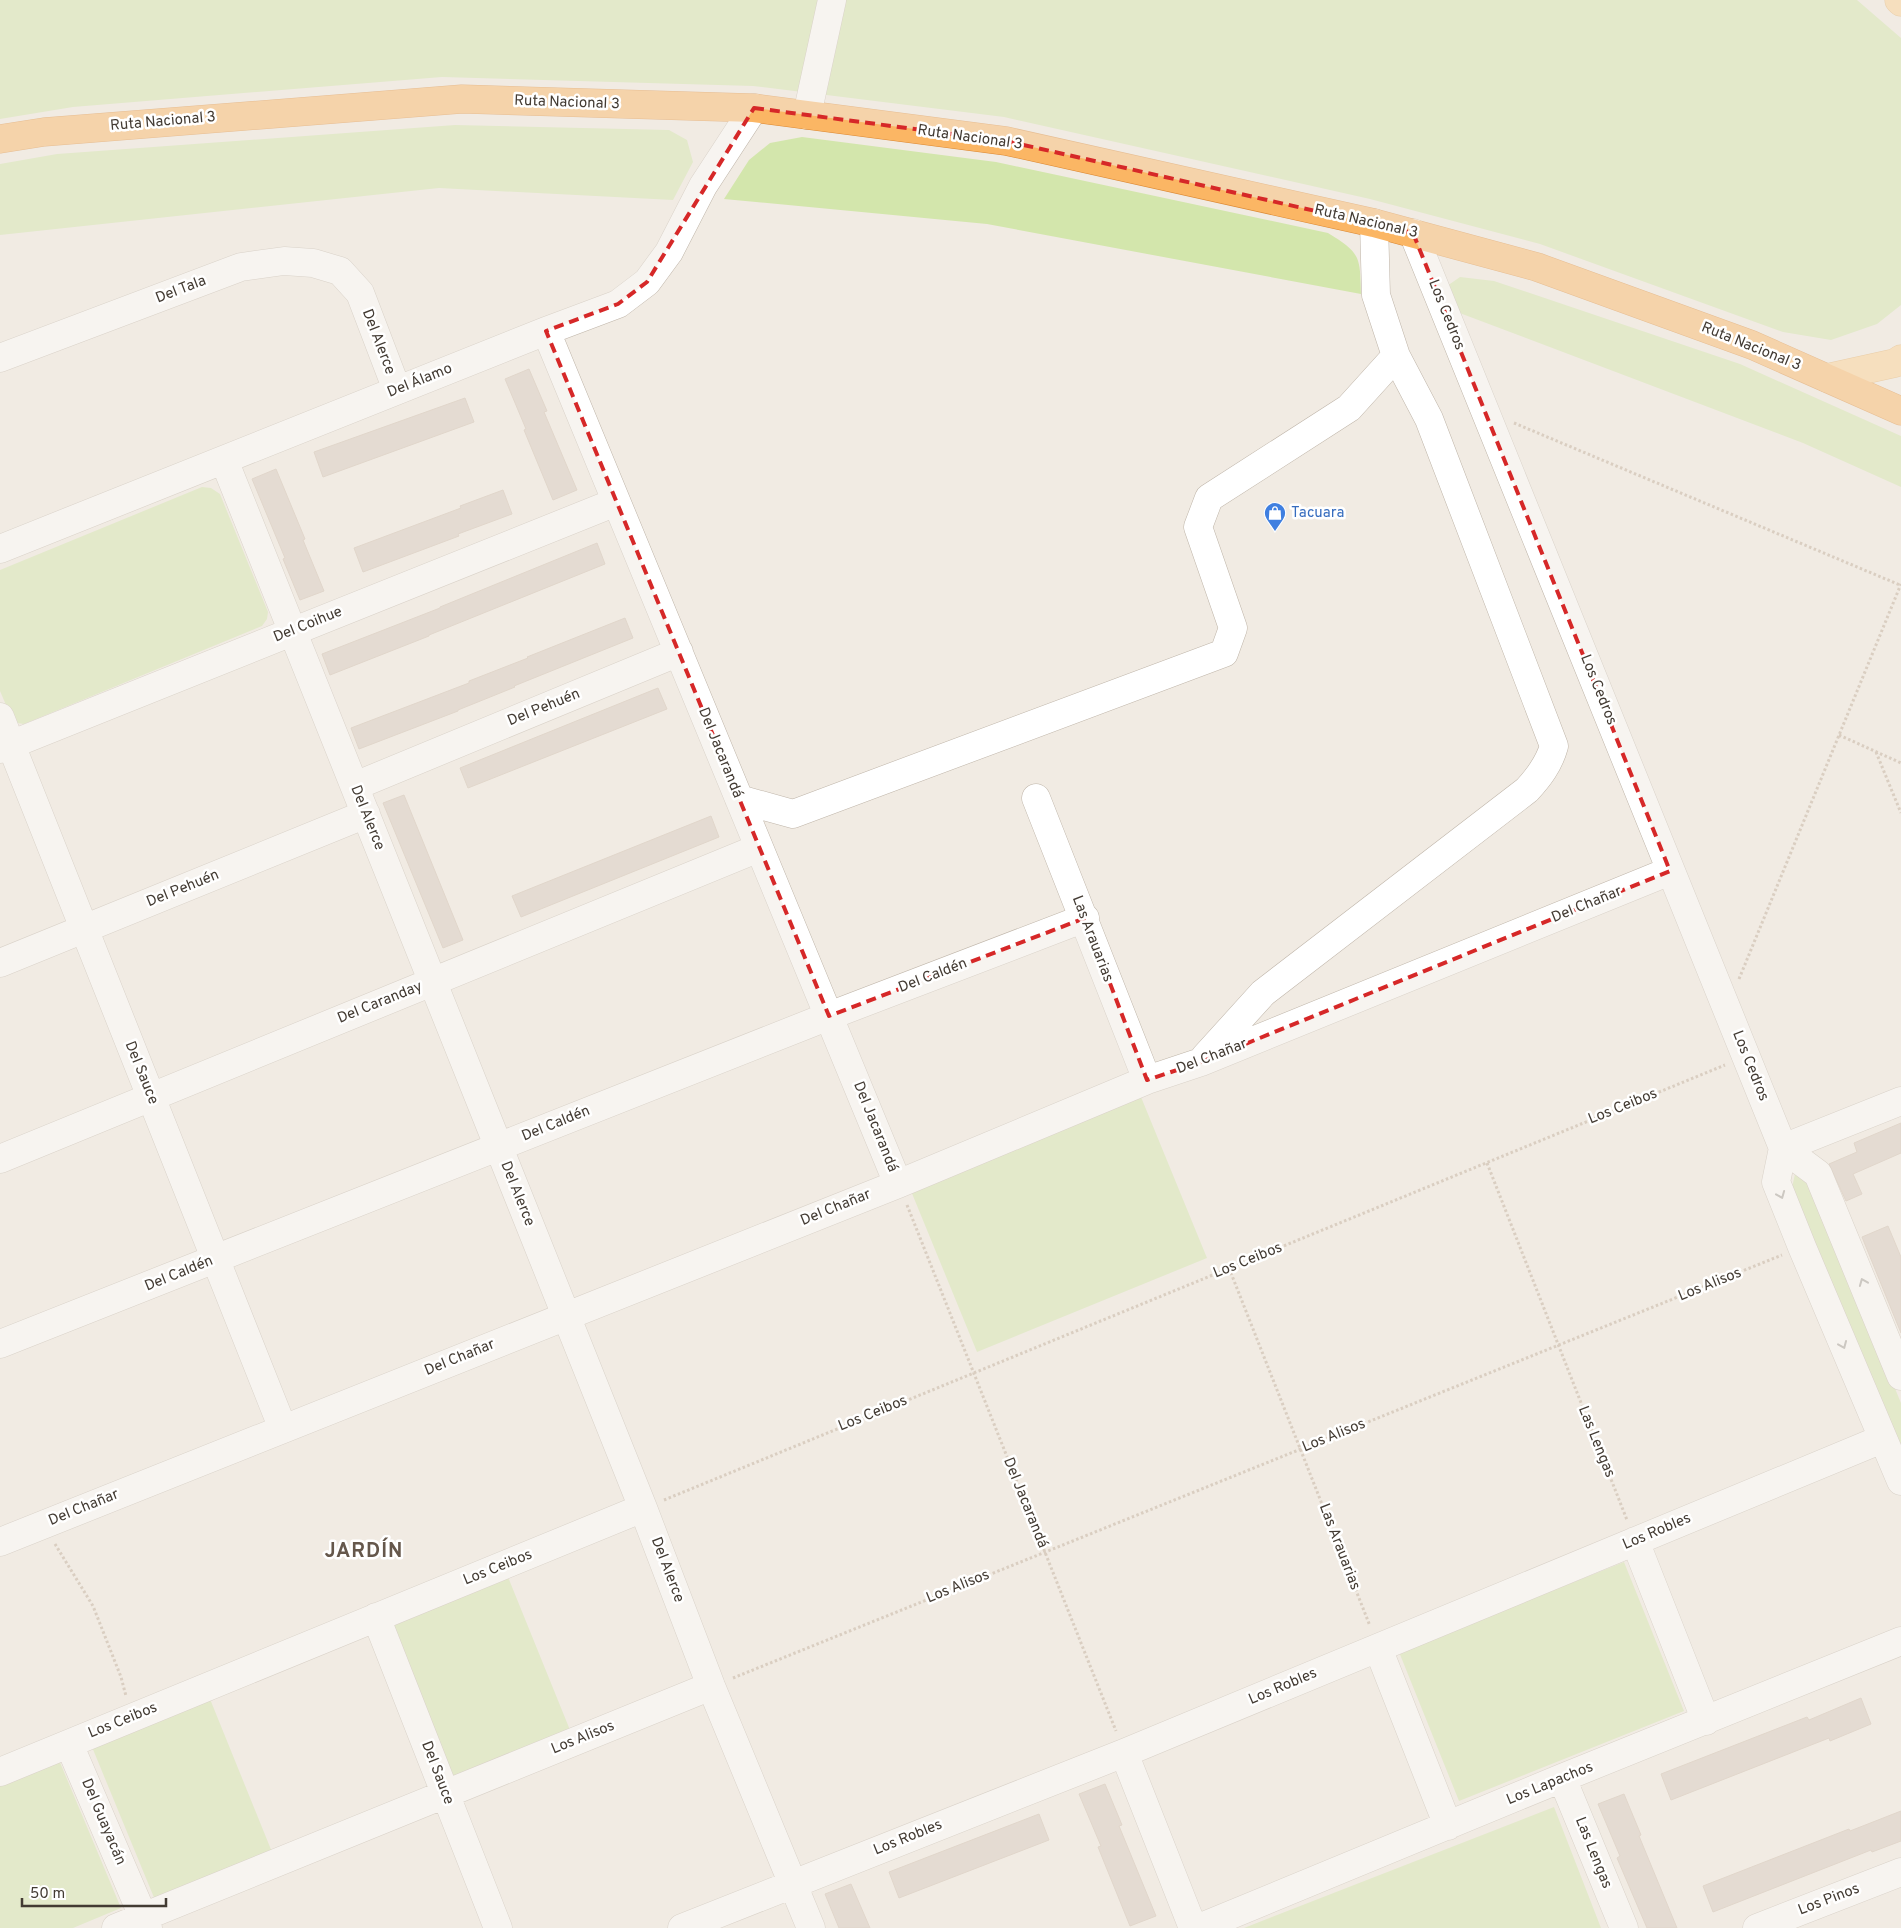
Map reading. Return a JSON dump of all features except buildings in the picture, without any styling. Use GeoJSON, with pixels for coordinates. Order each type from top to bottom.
{"type":"FeatureCollection","features":[{"type":"Feature","properties":{"kind":"highway","name":"Ruta Nacional 3"},"geometry":{"type":"LineString","coordinates":[[0,139],[44,132],[462,99],[754,108],[1006,141],[1374,223],[1537,267],[1752,345],[1901,412]]}},
{"type":"Feature","properties":{"kind":"main road"},"geometry":{"type":"LineString","coordinates":[[1827,378],[1901,360]]}},
{"type":"Feature","properties":{"kind":"street"},"geometry":{"type":"LineString","coordinates":[[807,115],[832,0]]}},
{"type":"Feature","properties":{"kind":"street","name":"Del Álamo"},"geometry":{"type":"LineString","coordinates":[[0,549],[546,330],[618,304],[648,282],[669,252],[703,186],[754,108]]}},
{"type":"Feature","properties":{"kind":"street"},"geometry":{"type":"LineString","coordinates":[[1201,1062],[1263,992],[1527,790],[1541,775],[1552,756],[1554,746],[1429,419],[1396,356],[1376,295],[1374,223]]}},
{"type":"Feature","properties":{"kind":"street","name":"Los Cedros"},"geometry":{"type":"LineString","coordinates":[[1413,233],[1783,1148]]}},
{"type":"Feature","properties":{"kind":"street","name":"Del Tala"},"geometry":{"type":"LineString","coordinates":[[0,358],[241,267],[284,261],[313,263],[340,271],[360,293]]}},
{"type":"Feature","properties":{"kind":"street","name":"Del Alerce"},"geometry":{"type":"LineString","coordinates":[[360,293],[397,390]]}},
{"type":"Feature","properties":{"kind":"street","name":"Del Jacarandá"},"geometry":{"type":"LineString","coordinates":[[546,330],[898,1184]]}},
{"type":"Feature","properties":{"kind":"street"},"geometry":{"type":"LineString","coordinates":[[739,799],[794,814],[1224,653],[1233,628],[1198,527],[1209,498],[1349,408],[1396,356]]}},
{"type":"Feature","properties":{"kind":"street","name":"Del Alerce"},"geometry":{"type":"LineString","coordinates":[[224,460],[643,1508],[711,1686],[811,1928]]}},
{"type":"Feature","properties":{"kind":"street","name":"Del Coihue"},"geometry":{"type":"LineString","coordinates":[[5,747],[616,502]]}},
{"type":"Feature","properties":{"kind":"street","name":"Del Pehuén"},"geometry":{"type":"LineString","coordinates":[[355,786],[678,652]]}},
{"type":"Feature","properties":{"kind":"street","name":"Del Sauce"},"geometry":{"type":"LineString","coordinates":[[0,718],[5,747],[84,929],[283,1429]]}},
{"type":"Feature","properties":{"kind":"street","name":"Las Arauarias"},"geometry":{"type":"LineString","coordinates":[[1036,798],[1085,918],[1146,1080]]}},
{"type":"Feature","properties":{"kind":"street","name":"Del Pehuén"},"geometry":{"type":"LineString","coordinates":[[0,964],[366,814]]}},
{"type":"Feature","properties":{"kind":"street","name":"Del Caranday"},"geometry":{"type":"LineString","coordinates":[[0,1159],[759,848]]}},
{"type":"Feature","properties":{"kind":"street","name":"Del Chañar"},"geometry":{"type":"LineString","coordinates":[[0,1541],[898,1184],[1146,1080],[1201,1062],[1670,870]]}},
{"type":"Feature","properties":{"kind":"street","name":"Del Caldén"},"geometry":{"type":"LineString","coordinates":[[0,1344],[829,1016],[1085,918]]}},
{"type":"Feature","properties":{"kind":"street"},"geometry":{"type":"LineString","coordinates":[[1783,1148],[1901,1101]]}},
{"type":"Feature","properties":{"kind":"street"},"geometry":{"type":"LineString","coordinates":[[1783,1148],[1776,1182],[1901,1481]]}},
{"type":"Feature","properties":{"kind":"street"},"geometry":{"type":"LineString","coordinates":[[1783,1148],[1818,1174],[1901,1376]]}},
{"type":"Feature","properties":{"kind":"street","name":"Los Robles"},"geometry":{"type":"LineString","coordinates":[[682,1928],[1124,1753],[1882,1439]]}},
{"type":"Feature","properties":{"kind":"street","name":"Los Ceibos"},"geometry":{"type":"LineString","coordinates":[[0,1772],[643,1508]]}},
{"type":"Feature","properties":{"kind":"street"},"geometry":{"type":"LineString","coordinates":[[1636,1541],[1706,1721]]}},
{"type":"Feature","properties":{"kind":"street","name":"Del Sauce"},"geometry":{"type":"LineString","coordinates":[[376,1618],[498,1928]]}},
{"type":"Feature","properties":{"kind":"street","name":"Los Lapachos"},"geometry":{"type":"LineString","coordinates":[[1199,1928],[1901,1641]]}},
{"type":"Feature","properties":{"kind":"street"},"geometry":{"type":"LineString","coordinates":[[1378,1648],[1448,1826]]}},
{"type":"Feature","properties":{"kind":"street","name":"Los Alisos"},"geometry":{"type":"LineString","coordinates":[[116,1928],[146,1922],[445,1794],[711,1686]]}},
{"type":"Feature","properties":{"kind":"street","name":"Del Guayacán"},"geometry":{"type":"LineString","coordinates":[[69,1744],[146,1922]]}},
{"type":"Feature","properties":{"kind":"street"},"geometry":{"type":"LineString","coordinates":[[1124,1753],[1193,1928]]}},
{"type":"Feature","properties":{"kind":"street","name":"Las Lengas"},"geometry":{"type":"LineString","coordinates":[[1562,1778],[1624,1928]]}},
{"type":"Feature","properties":{"kind":"street","name":"Los Pinos"},"geometry":{"type":"LineString","coordinates":[[1757,1928],[1901,1872]]}},
{"type":"Feature","properties":{"kind":"path"},"geometry":{"type":"LineString","coordinates":[[1485,410],[1901,584],[1727,1010]]}},
{"type":"Feature","properties":{"kind":"path"},"geometry":{"type":"LineString","coordinates":[[1839,735],[1901,763]]}},
{"type":"Feature","properties":{"kind":"path"},"geometry":{"type":"LineString","coordinates":[[1876,752],[1901,813]]}},
{"type":"Feature","properties":{"kind":"path","name":"Los Ceibos"},"geometry":{"type":"LineString","coordinates":[[643,1508],[1746,1057]]}},
{"type":"Feature","properties":{"kind":"path","name":"Las Lengas"},"geometry":{"type":"LineString","coordinates":[[1487,1163],[1636,1541]]}},
{"type":"Feature","properties":{"kind":"path","name":"Del Jacarandá"},"geometry":{"type":"LineString","coordinates":[[898,1184],[1124,1753]]}},
{"type":"Feature","properties":{"kind":"path","name":"Los Alisos"},"geometry":{"type":"LineString","coordinates":[[711,1686],[1802,1247]]}},
{"type":"Feature","properties":{"kind":"path","name":"Las Arauarias"},"geometry":{"type":"LineString","coordinates":[[1229,1268],[1378,1648]]}},
{"type":"Feature","properties":{"kind":"path"},"geometry":{"type":"LineString","coordinates":[[43,1525],[94,1606],[121,1676],[131,1718]]}},
{"type":"Feature","properties":{"kind":"highlighted area"},"geometry":{"type":"Polygon","coordinates":[[[754,108],[1006,141],[1413,233],[1670,871],[1201,1062],[1147,1080],[1085,918],[829,1016],[546,331],[618,304],[647,282],[754,108]]]}},
{"type":"Feature","properties":{"kind":"green space"},"geometry":{"type":"Polygon","coordinates":[[[0,0],[1857,0],[1901,38],[1901,305],[1877,324],[1831,340],[1783,332],[1540,244],[1370,199],[1004,117],[753,86],[442,77],[73,107],[0,119],[0,0]]]}},
{"type":"Feature","properties":{"kind":"green space"},"geometry":{"type":"Polygon","coordinates":[[[455,125],[669,130],[687,140],[693,162],[673,200],[439,188],[0,235],[0,164],[57,154],[455,125]]]}},
{"type":"Feature","properties":{"kind":"green space"},"geometry":{"type":"Polygon","coordinates":[[[802,137],[996,162],[1328,233],[1353,251],[1359,264],[1361,294],[987,224],[724,199],[749,160],[770,143],[802,137]]]}},
{"type":"Feature","properties":{"kind":"green space"},"geometry":{"type":"Polygon","coordinates":[[[1460,277],[1494,281],[1740,364],[1901,436],[1901,487],[1803,443],[1457,312],[1447,286],[1460,277]]]}},
{"type":"Feature","properties":{"kind":"green space"},"geometry":{"type":"Polygon","coordinates":[[[202,487],[211,488],[220,494],[268,612],[267,619],[262,626],[24,724],[17,723],[12,719],[0,691],[0,570],[202,487]]]}},
{"type":"Feature","properties":{"kind":"green space"},"geometry":{"type":"Polygon","coordinates":[[[1141,1097],[1207,1258],[977,1352],[911,1191],[1141,1097]]]}},
{"type":"Feature","properties":{"kind":"green space"},"geometry":{"type":"Polygon","coordinates":[[[1795,1174],[1812,1187],[1901,1403],[1901,1455],[1791,1192],[1795,1174]]]}},
{"type":"Feature","properties":{"kind":"green space"},"geometry":{"type":"Polygon","coordinates":[[[1624,1562],[1684,1711],[1459,1801],[1399,1652],[1624,1562]]]}},
{"type":"Feature","properties":{"kind":"green space"},"geometry":{"type":"Polygon","coordinates":[[[508,1577],[570,1730],[453,1778],[390,1624],[508,1577]]]}},
{"type":"Feature","properties":{"kind":"green space"},"geometry":{"type":"Polygon","coordinates":[[[210,1699],[272,1852],[155,1900],[92,1747],[210,1699]]]}},
{"type":"Feature","properties":{"kind":"green space"},"geometry":{"type":"Polygon","coordinates":[[[59,1760],[121,1908],[73,1928],[0,1928],[0,1785],[59,1760]]]}},
{"type":"Feature","properties":{"kind":"green space"},"geometry":{"type":"Polygon","coordinates":[[[1554,1807],[1601,1928],[1244,1928],[1554,1807]]]}},
{"type":"Feature","properties":{"kind":"place","name":"Tacuara"},"geometry":{"type":"Point","coordinates":[1275,532]}},
{"type":"Feature","properties":{"kind":"district","name":"JARDÍN"},"geometry":{"type":"Point","coordinates":[364,1552]}}]}
